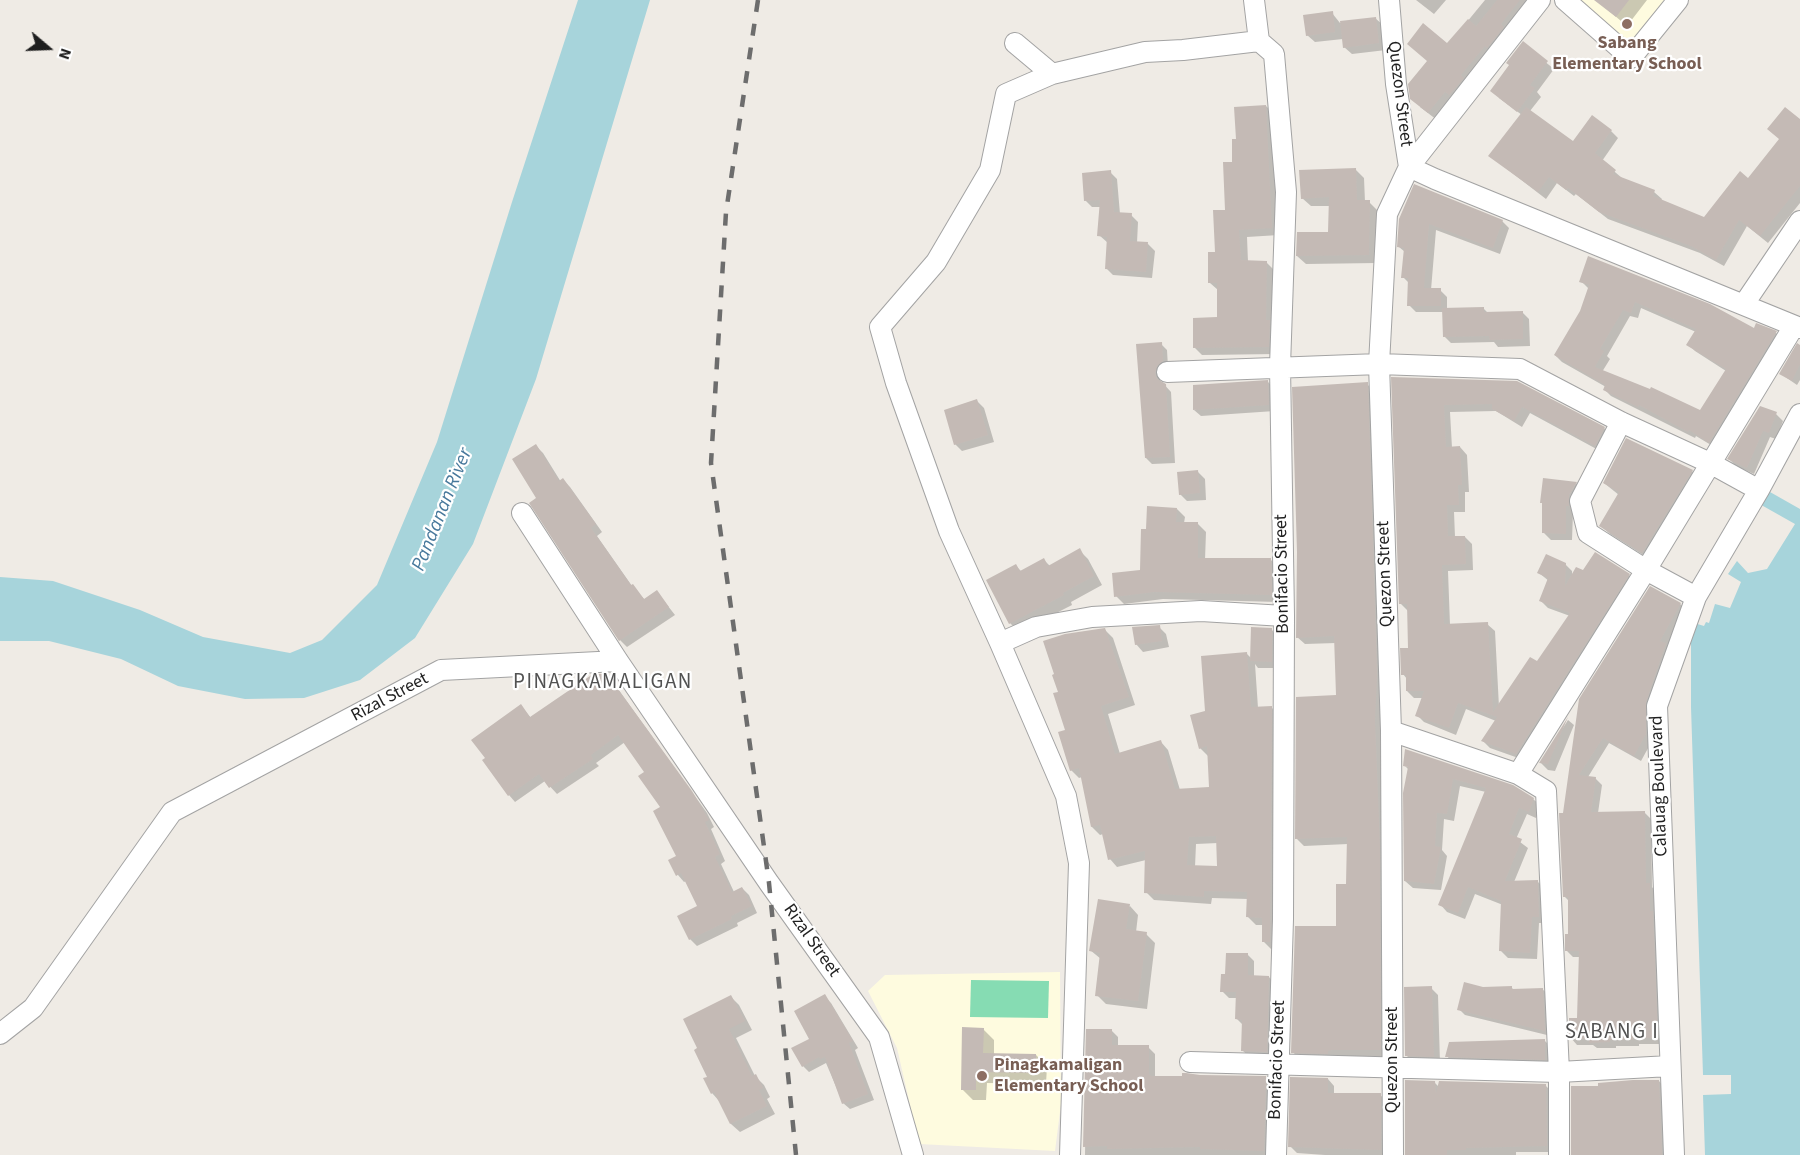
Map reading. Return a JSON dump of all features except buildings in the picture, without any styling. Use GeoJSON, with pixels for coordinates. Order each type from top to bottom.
{"type":"FeatureCollection","features":[{"type":"Feature","properties":{"kind":"street","name":"Bonifacio Street"},"geometry":{"type":"LineString","coordinates":[[1254,0],[1259,41],[1274,54],[1287,192],[1280,366],[1284,616],[1283,919],[1276,1155]]}},
{"type":"Feature","properties":{"kind":"street","name":"Quezon Street"},"geometry":{"type":"LineString","coordinates":[[1389,0],[1396,84],[1409,167],[1387,214],[1379,364],[1391,731],[1393,1155]]}},
{"type":"Feature","properties":{"kind":"street"},"geometry":{"type":"LineString","coordinates":[[1518,774],[1797,327],[1409,167],[1540,0]]}},
{"type":"Feature","properties":{"kind":"street"},"geometry":{"type":"LineString","coordinates":[[1564,0],[1631,58],[1678,0]]}},
{"type":"Feature","properties":{"kind":"street"},"geometry":{"type":"LineString","coordinates":[[1070,1155],[1079,863],[1066,796],[949,531],[896,383],[880,327],[936,262],[990,170],[1006,94],[1052,74],[1146,52],[1259,41]]}},
{"type":"Feature","properties":{"kind":"street"},"geometry":{"type":"LineString","coordinates":[[1015,43],[1052,74]]}},
{"type":"Feature","properties":{"kind":"street"},"geometry":{"type":"LineString","coordinates":[[1744,304],[1800,221]]}},
{"type":"Feature","properties":{"kind":"street"},"geometry":{"type":"LineString","coordinates":[[1167,372],[1379,364],[1520,369],[1621,422],[1710,463],[1759,490]]}},
{"type":"Feature","properties":{"kind":"street","name":"Calauag Boulevard"},"geometry":{"type":"LineString","coordinates":[[1674,1155],[1657,706],[1695,597],[1759,490],[1800,414]]}},
{"type":"Feature","properties":{"kind":"street"},"geometry":{"type":"LineString","coordinates":[[1621,422],[1580,501],[1587,533],[1695,597]]}},
{"type":"Feature","properties":{"kind":"street"},"geometry":{"type":"LineString","coordinates":[[522,513],[618,661]]}},
{"type":"Feature","properties":{"kind":"street"},"geometry":{"type":"LineString","coordinates":[[1000,643],[1036,627],[1092,617],[1201,611],[1284,616]]}},
{"type":"Feature","properties":{"kind":"street","name":"Rizal Street"},"geometry":{"type":"LineString","coordinates":[[0,1034],[33,1008],[172,812],[441,670],[618,661],[769,882],[879,1037],[913,1155]]}},
{"type":"Feature","properties":{"kind":"street"},"geometry":{"type":"LineString","coordinates":[[1391,731],[1518,774],[1546,791],[1559,1072],[1559,1155]]}},
{"type":"Feature","properties":{"kind":"street"},"geometry":{"type":"LineString","coordinates":[[1190,1062],[1559,1072],[1670,1066]]}},
{"type":"Feature","properties":{"kind":"shaded area","name":"Sabang Elementary School"},"geometry":{"type":"Polygon","coordinates":[[[1574,0],[1670,0],[1632,49],[1574,0]]]}},
{"type":"Feature","properties":{"kind":"shaded area","name":"Pinagkamaligan Elementary School"},"geometry":{"type":"Polygon","coordinates":[[[1060,972],[1061,1104],[1055,1151],[919,1144],[897,1048],[868,991],[885,975],[1060,972]]]}},
{"type":"Feature","properties":{"kind":"green space"},"geometry":{"type":"Polygon","coordinates":[[[971,980],[1049,981],[1048,1018],[970,1017],[971,980]]]}},
{"type":"Feature","properties":{"kind":"water","name":"Pandanan River"},"geometry":{"type":"Polygon","coordinates":[[[578,0],[650,0],[536,379],[473,544],[415,638],[360,680],[304,698],[245,699],[178,686],[121,659],[49,641],[0,641],[0,577],[53,581],[140,610],[203,637],[290,653],[322,640],[377,585],[437,442],[578,0]]]}},
{"type":"Feature","properties":{"kind":"water"},"geometry":{"type":"Polygon","coordinates":[[[1770,492],[1800,509],[1800,1155],[1705,1155],[1703,1095],[1731,1094],[1731,1075],[1703,1075],[1691,707],[1691,622],[1704,626],[1706,622],[1709,623],[1715,604],[1730,608],[1741,582],[1728,574],[1737,561],[1748,573],[1767,569],[1795,524],[1756,502],[1770,492]]]}},
{"type":"Feature","properties":{"kind":"railway"},"geometry":{"type":"LineString","coordinates":[[758,0],[726,212],[711,463],[769,883],[796,1155]]}},
{"type":"Feature","properties":{"kind":"place","name":"Sabang Elementary School"},"geometry":{"type":"Point","coordinates":[1627,24]}},
{"type":"Feature","properties":{"kind":"place","name":"Pinagkamaligan Elementary School"},"geometry":{"type":"Point","coordinates":[982,1076]}},
{"type":"Feature","properties":{"kind":"district","name":"PINAGKAMALIGAN"},"geometry":{"type":"Point","coordinates":[603,683]}},
{"type":"Feature","properties":{"kind":"district","name":"SABANG I"},"geometry":{"type":"Point","coordinates":[1612,1033]}}]}
